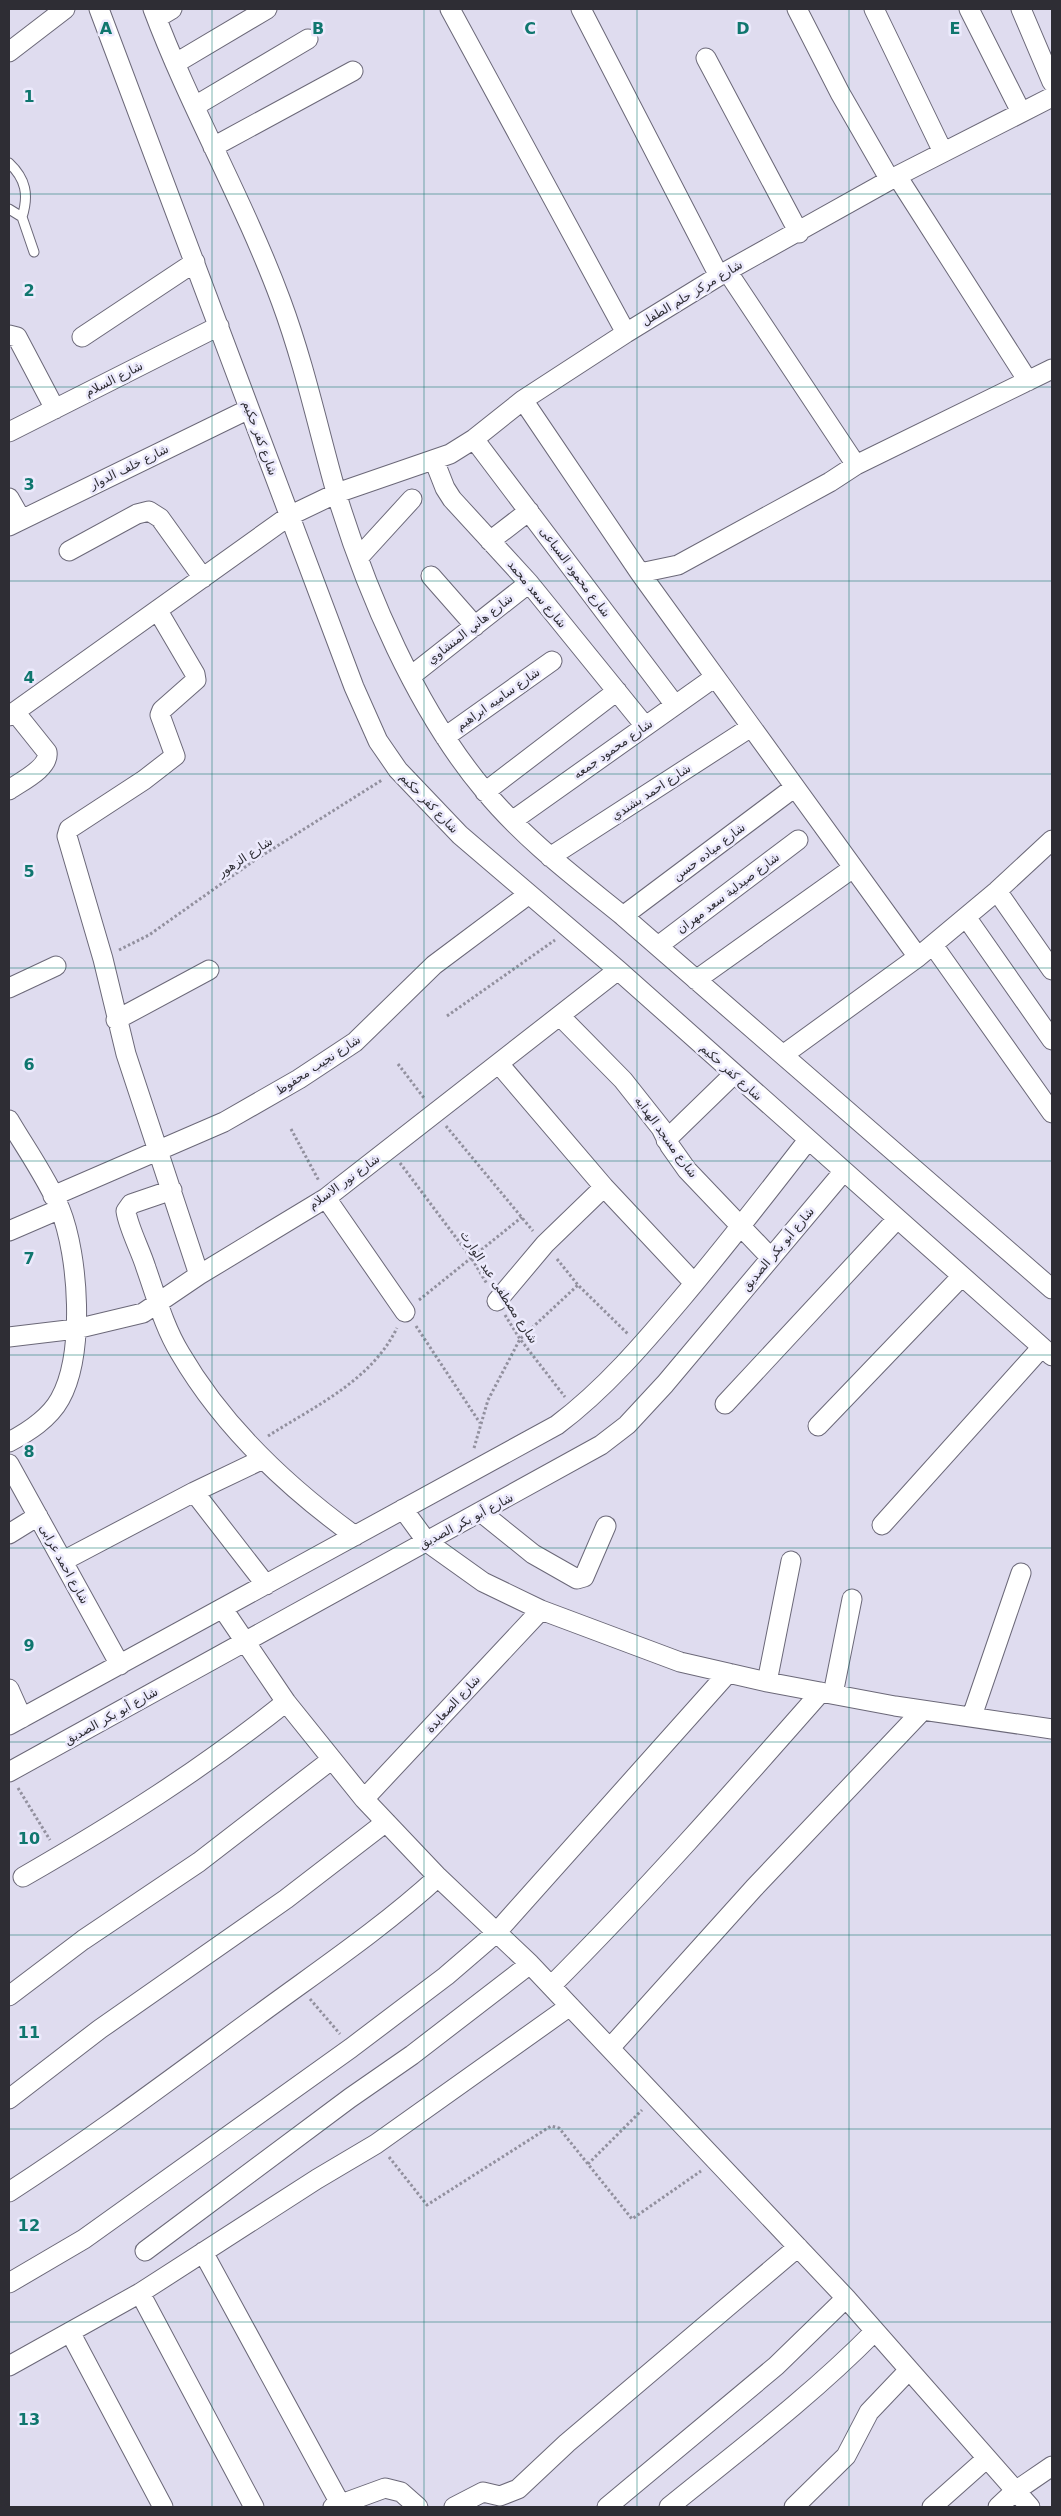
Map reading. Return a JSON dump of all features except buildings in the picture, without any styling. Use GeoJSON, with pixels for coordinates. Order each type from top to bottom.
{"type":"FeatureCollection","features":[{"type":"Feature","properties":{"kind":"street"},"geometry":{"type":"LineString","coordinates":[[9,52],[65,9]]}},
{"type":"Feature","properties":{"kind":"street","name":"شارع كفر حكيم"},"geometry":{"type":"LineString","coordinates":[[100,9],[289,516],[367,718],[398,770],[460,835],[618,970],[1047,1351]]}},
{"type":"Feature","properties":{"kind":"street"},"geometry":{"type":"LineString","coordinates":[[176,63],[267,9]]}},
{"type":"Feature","properties":{"kind":"street"},"geometry":{"type":"LineString","coordinates":[[450,9],[626,333]]}},
{"type":"Feature","properties":{"kind":"street"},"geometry":{"type":"LineString","coordinates":[[581,9],[723,274],[856,465]]}},
{"type":"Feature","properties":{"kind":"street"},"geometry":{"type":"LineString","coordinates":[[797,9],[840,93],[893,178],[1028,381]]}},
{"type":"Feature","properties":{"kind":"street"},"geometry":{"type":"LineString","coordinates":[[874,9],[943,152]]}},
{"type":"Feature","properties":{"kind":"street"},"geometry":{"type":"LineString","coordinates":[[969,9],[1021,112]]}},
{"type":"Feature","properties":{"kind":"street"},"geometry":{"type":"LineString","coordinates":[[1021,9],[1052,82]]}},
{"type":"Feature","properties":{"kind":"street"},"geometry":{"type":"LineString","coordinates":[[161,12],[176,63],[265,262],[293,333],[337,493],[359,557],[411,676],[445,737],[484,792],[550,857],[658,946],[1052,1289]]}},
{"type":"Feature","properties":{"kind":"street"},"geometry":{"type":"LineString","coordinates":[[195,106],[308,39]]}},
{"type":"Feature","properties":{"kind":"street"},"geometry":{"type":"LineString","coordinates":[[706,58],[798,233]]}},
{"type":"Feature","properties":{"kind":"street"},"geometry":{"type":"LineString","coordinates":[[213,147],[353,71]]}},
{"type":"Feature","properties":{"kind":"street","name":"شارع مركز حلم الطفل"},"geometry":{"type":"LineString","coordinates":[[12,714],[158,612],[289,516],[337,493],[450,454],[523,400],[626,333],[723,274],[893,178],[943,152],[1021,112],[1049,105]]}},
{"type":"Feature","properties":{"kind":"street"},"geometry":{"type":"LineString","coordinates":[[82,337],[195,262]]}},
{"type":"Feature","properties":{"kind":"street","name":"شارع السلام"},"geometry":{"type":"LineString","coordinates":[[9,432],[219,326]]}},
{"type":"Feature","properties":{"kind":"street"},"geometry":{"type":"LineString","coordinates":[[9,335],[17,338],[54,409]]}},
{"type":"Feature","properties":{"kind":"street"},"geometry":{"type":"LineString","coordinates":[[640,574],[678,565],[830,482],[856,465],[1052,369]]}},
{"type":"Feature","properties":{"kind":"street"},"geometry":{"type":"LineString","coordinates":[[523,400],[640,574],[918,957]]}},
{"type":"Feature","properties":{"kind":"street","name":"شارع خلف الدوار"},"geometry":{"type":"LineString","coordinates":[[15,522],[249,409]]}},
{"type":"Feature","properties":{"kind":"street","name":"شارع محمود السباعى"},"geometry":{"type":"LineString","coordinates":[[474,438],[675,705]]}},
{"type":"Feature","properties":{"kind":"street","name":"شارع سعد محمد"},"geometry":{"type":"LineString","coordinates":[[434,460],[445,488],[452,499],[529,583],[645,726]]}},
{"type":"Feature","properties":{"kind":"street"},"geometry":{"type":"LineString","coordinates":[[9,498],[15,522]]}},
{"type":"Feature","properties":{"kind":"street"},"geometry":{"type":"LineString","coordinates":[[359,557],[412,499]]}},
{"type":"Feature","properties":{"kind":"street"},"geometry":{"type":"LineString","coordinates":[[69,551],[137,514],[149,511],[160,518],[203,578]]}},
{"type":"Feature","properties":{"kind":"street"},"geometry":{"type":"LineString","coordinates":[[490,541],[529,511]]}},
{"type":"Feature","properties":{"kind":"street"},"geometry":{"type":"LineString","coordinates":[[431,576],[475,626]]}},
{"type":"Feature","properties":{"kind":"street","name":"شارع هاني المنشاوي"},"geometry":{"type":"LineString","coordinates":[[411,676],[529,583]]}},
{"type":"Feature","properties":{"kind":"street"},"geometry":{"type":"LineString","coordinates":[[158,612],[195,674],[196,680],[162,710],[160,715],[175,756],[151,775],[69,829],[66,836],[103,959],[116,1020],[198,1275]]}},
{"type":"Feature","properties":{"kind":"street","name":"شارع ساميه ابراهيم"},"geometry":{"type":"LineString","coordinates":[[445,737],[552,661]]}},
{"type":"Feature","properties":{"kind":"street","name":"شارع محمود جمعه"},"geometry":{"type":"LineString","coordinates":[[512,821],[715,677]]}},
{"type":"Feature","properties":{"kind":"street"},"geometry":{"type":"LineString","coordinates":[[484,792],[617,692]]}},
{"type":"Feature","properties":{"kind":"street"},"geometry":{"type":"LineString","coordinates":[[9,790],[43,765],[48,756],[47,752],[12,714]]}},
{"type":"Feature","properties":{"kind":"street","name":"شارع احمد بشندي"},"geometry":{"type":"LineString","coordinates":[[550,857],[751,727]]}},
{"type":"Feature","properties":{"kind":"street","name":"شارع مياده حسن"},"geometry":{"type":"LineString","coordinates":[[623,916],[795,788]]}},
{"type":"Feature","properties":{"kind":"street","name":"شارع صيدلية سعد مهران"},"geometry":{"type":"LineString","coordinates":[[658,946],[798,840]]}},
{"type":"Feature","properties":{"kind":"street"},"geometry":{"type":"LineString","coordinates":[[783,1056],[933,945],[997,891],[1052,840]]}},
{"type":"Feature","properties":{"kind":"street"},"geometry":{"type":"LineString","coordinates":[[696,980],[854,868]]}},
{"type":"Feature","properties":{"kind":"street"},"geometry":{"type":"LineString","coordinates":[[997,891],[1052,970]]}},
{"type":"Feature","properties":{"kind":"street","name":"شارع نجيب محفوظ"},"geometry":{"type":"LineString","coordinates":[[9,1231],[56,1203],[157,1150],[224,1122],[252,1107],[356,1042],[434,965],[528,894]]}},
{"type":"Feature","properties":{"kind":"street"},"geometry":{"type":"LineString","coordinates":[[966,917],[1052,1040]]}},
{"type":"Feature","properties":{"kind":"street"},"geometry":{"type":"LineString","coordinates":[[933,945],[1052,1113]]}},
{"type":"Feature","properties":{"kind":"street"},"geometry":{"type":"LineString","coordinates":[[9,988],[56,966]]}},
{"type":"Feature","properties":{"kind":"street"},"geometry":{"type":"LineString","coordinates":[[116,1020],[209,970]]}},
{"type":"Feature","properties":{"kind":"street","name":"شارع نور الاسلام"},"geometry":{"type":"LineString","coordinates":[[9,1336],[76,1328],[134,1317],[198,1275],[326,1198],[437,1114],[618,970]]}},
{"type":"Feature","properties":{"kind":"street","name":"شارع مسجد الهدايه"},"geometry":{"type":"LineString","coordinates":[[560,1016],[624,1080],[661,1128],[666,1140],[688,1170],[771,1258]]}},
{"type":"Feature","properties":{"kind":"street"},"geometry":{"type":"LineString","coordinates":[[499,1064],[604,1188],[694,1283]]}},
{"type":"Feature","properties":{"kind":"street"},"geometry":{"type":"LineString","coordinates":[[666,1140],[734,1074]]}},
{"type":"Feature","properties":{"kind":"street"},"geometry":{"type":"LineString","coordinates":[[9,1120],[56,1203],[73,1264],[76,1288],[76,1328],[66,1384],[60,1400],[34,1428],[9,1442]]}},
{"type":"Feature","properties":{"kind":"street"},"geometry":{"type":"LineString","coordinates":[[9,1689],[15,1722],[557,1425],[576,1411],[641,1347],[741,1227],[808,1140]]}},
{"type":"Feature","properties":{"kind":"street","name":"شارع أبو بكر الصديق"},"geometry":{"type":"LineString","coordinates":[[11,1777],[245,1642],[482,1513],[601,1445],[627,1425],[665,1384],[844,1171]]}},
{"type":"Feature","properties":{"kind":"street"},"geometry":{"type":"LineString","coordinates":[[497,1301],[544,1244],[604,1188]]}},
{"type":"Feature","properties":{"kind":"street"},"geometry":{"type":"LineString","coordinates":[[172,1190],[131,1204],[126,1210],[158,1302],[179,1352],[214,1404],[257,1453],[315,1507],[355,1536]]}},
{"type":"Feature","properties":{"kind":"street"},"geometry":{"type":"LineString","coordinates":[[326,1198],[405,1312]]}},
{"type":"Feature","properties":{"kind":"street"},"geometry":{"type":"LineString","coordinates":[[725,1404],[897,1219]]}},
{"type":"Feature","properties":{"kind":"street"},"geometry":{"type":"LineString","coordinates":[[818,1426],[962,1276]]}},
{"type":"Feature","properties":{"kind":"street"},"geometry":{"type":"LineString","coordinates":[[882,1525],[1047,1351]]}},
{"type":"Feature","properties":{"kind":"street"},"geometry":{"type":"LineString","coordinates":[[63,1561],[194,1492],[257,1453]]}},
{"type":"Feature","properties":{"kind":"street","name":"شارع احمد عرابى"},"geometry":{"type":"LineString","coordinates":[[9,1464],[120,1665]]}},
{"type":"Feature","properties":{"kind":"street"},"geometry":{"type":"LineString","coordinates":[[194,1492],[266,1585]]}},
{"type":"Feature","properties":{"kind":"street"},"geometry":{"type":"LineString","coordinates":[[403,1509],[427,1542],[483,1582],[541,1610],[680,1662],[767,1682],[827,1693],[923,1710],[1052,1729]]}},
{"type":"Feature","properties":{"kind":"street"},"geometry":{"type":"LineString","coordinates":[[482,1513],[533,1554],[577,1579],[584,1576],[606,1526]]}},
{"type":"Feature","properties":{"kind":"street"},"geometry":{"type":"LineString","coordinates":[[9,1534],[38,1516]]}},
{"type":"Feature","properties":{"kind":"street"},"geometry":{"type":"LineString","coordinates":[[767,1682],[791,1561]]}},
{"type":"Feature","properties":{"kind":"street"},"geometry":{"type":"LineString","coordinates":[[972,1716],[1021,1573]]}},
{"type":"Feature","properties":{"kind":"street"},"geometry":{"type":"LineString","coordinates":[[551,1986],[645,1890],[827,1693],[852,1599]]}},
{"type":"Feature","properties":{"kind":"street"},"geometry":{"type":"LineString","coordinates":[[223,1608],[286,1702],[364,1799],[438,1877],[530,1964],[846,2298],[1014,2492],[1030,2507]]}},
{"type":"Feature","properties":{"kind":"street","name":"شارع الصعايدة"},"geometry":{"type":"LineString","coordinates":[[364,1799],[541,1610]]}},
{"type":"Feature","properties":{"kind":"street"},"geometry":{"type":"LineString","coordinates":[[9,2283],[84,2239],[351,2048],[446,1976],[496,1933],[728,1673]]}},
{"type":"Feature","properties":{"kind":"street"},"geometry":{"type":"LineString","coordinates":[[23,1877],[156,1798],[206,1764],[286,1702]]}},
{"type":"Feature","properties":{"kind":"street"},"geometry":{"type":"LineString","coordinates":[[610,2048],[754,1888],[923,1710]]}},
{"type":"Feature","properties":{"kind":"street"},"geometry":{"type":"LineString","coordinates":[[11,1989],[199,1862],[331,1760]]}},
{"type":"Feature","properties":{"kind":"street"},"geometry":{"type":"LineString","coordinates":[[9,2099],[100,2029],[286,1899],[386,1822]]}},
{"type":"Feature","properties":{"kind":"street"},"geometry":{"type":"LineString","coordinates":[[9,2192],[89,2140],[400,1910],[438,1877]]}},
{"type":"Feature","properties":{"kind":"street"},"geometry":{"type":"LineString","coordinates":[[145,2251],[412,2055],[530,1964]]}},
{"type":"Feature","properties":{"kind":"street"},"geometry":{"type":"LineString","coordinates":[[9,2366],[140,2293],[317,2179],[376,2144],[570,2006]]}},
{"type":"Feature","properties":{"kind":"street"},"geometry":{"type":"LineString","coordinates":[[454,2507],[483,2492],[500,2496],[518,2489],[567,2444],[798,2247]]}},
{"type":"Feature","properties":{"kind":"street"},"geometry":{"type":"LineString","coordinates":[[203,2252],[338,2506],[386,2488],[401,2492],[418,2507]]}},
{"type":"Feature","properties":{"kind":"street"},"geometry":{"type":"LineString","coordinates":[[140,2293],[254,2507]]}},
{"type":"Feature","properties":{"kind":"street"},"geometry":{"type":"LineString","coordinates":[[607,2507],[776,2366],[846,2298]]}},
{"type":"Feature","properties":{"kind":"street"},"geometry":{"type":"LineString","coordinates":[[70,2332],[163,2507]]}},
{"type":"Feature","properties":{"kind":"street"},"geometry":{"type":"LineString","coordinates":[[669,2507],[775,2421],[874,2332]]}},
{"type":"Feature","properties":{"kind":"street"},"geometry":{"type":"LineString","coordinates":[[794,2507],[846,2456],[868,2412],[909,2370]]}},
{"type":"Feature","properties":{"kind":"street"},"geometry":{"type":"LineString","coordinates":[[932,2507],[986,2459]]}},
{"type":"Feature","properties":{"kind":"street"},"geometry":{"type":"LineString","coordinates":[[998,2507],[1014,2492],[1052,2466]]}},
{"type":"Feature","properties":{"kind":"lane"},"geometry":{"type":"LineString","coordinates":[[9,163],[20,176],[27,193],[22,217],[34,252]]}},
{"type":"Feature","properties":{"kind":"lane"},"geometry":{"type":"LineString","coordinates":[[9,209],[22,217]]}},
{"type":"Feature","properties":{"kind":"path","name":"شارع الزهور"},"geometry":{"type":"LineString","coordinates":[[103,959],[149,935],[255,860],[398,770]]}},
{"type":"Feature","properties":{"kind":"path"},"geometry":{"type":"LineString","coordinates":[[447,1016],[569,929]]}},
{"type":"Feature","properties":{"kind":"path"},"geometry":{"type":"LineString","coordinates":[[398,1064],[437,1114]]}},
{"type":"Feature","properties":{"kind":"path"},"geometry":{"type":"LineString","coordinates":[[291,1128],[326,1198]]}},
{"type":"Feature","properties":{"kind":"path","name":"شارع مصطفى عبد الوارث"},"geometry":{"type":"LineString","coordinates":[[389,1149],[472,1259],[520,1339],[576,1411]]}},
{"type":"Feature","properties":{"kind":"path"},"geometry":{"type":"LineString","coordinates":[[257,1453],[366,1371],[392,1338],[405,1312],[522,1217]]}},
{"type":"Feature","properties":{"kind":"path"},"geometry":{"type":"LineString","coordinates":[[467,1476],[480,1423],[496,1382],[520,1339],[578,1285]]}},
{"type":"Feature","properties":{"kind":"path"},"geometry":{"type":"LineString","coordinates":[[405,1312],[433,1349],[480,1423]]}},
{"type":"Feature","properties":{"kind":"path"},"geometry":{"type":"LineString","coordinates":[[11,1777],[60,1856]]}},
{"type":"Feature","properties":{"kind":"path"},"geometry":{"type":"LineString","coordinates":[[298,1986],[351,2048]]}},
{"type":"Feature","properties":{"kind":"path"},"geometry":{"type":"LineString","coordinates":[[588,2164],[655,2097]]}},
{"type":"Feature","properties":{"kind":"path"},"geometry":{"type":"LineString","coordinates":[[376,2144],[404,2173],[427,2205],[551,2126],[559,2128],[632,2219],[716,2161]]}}]}
